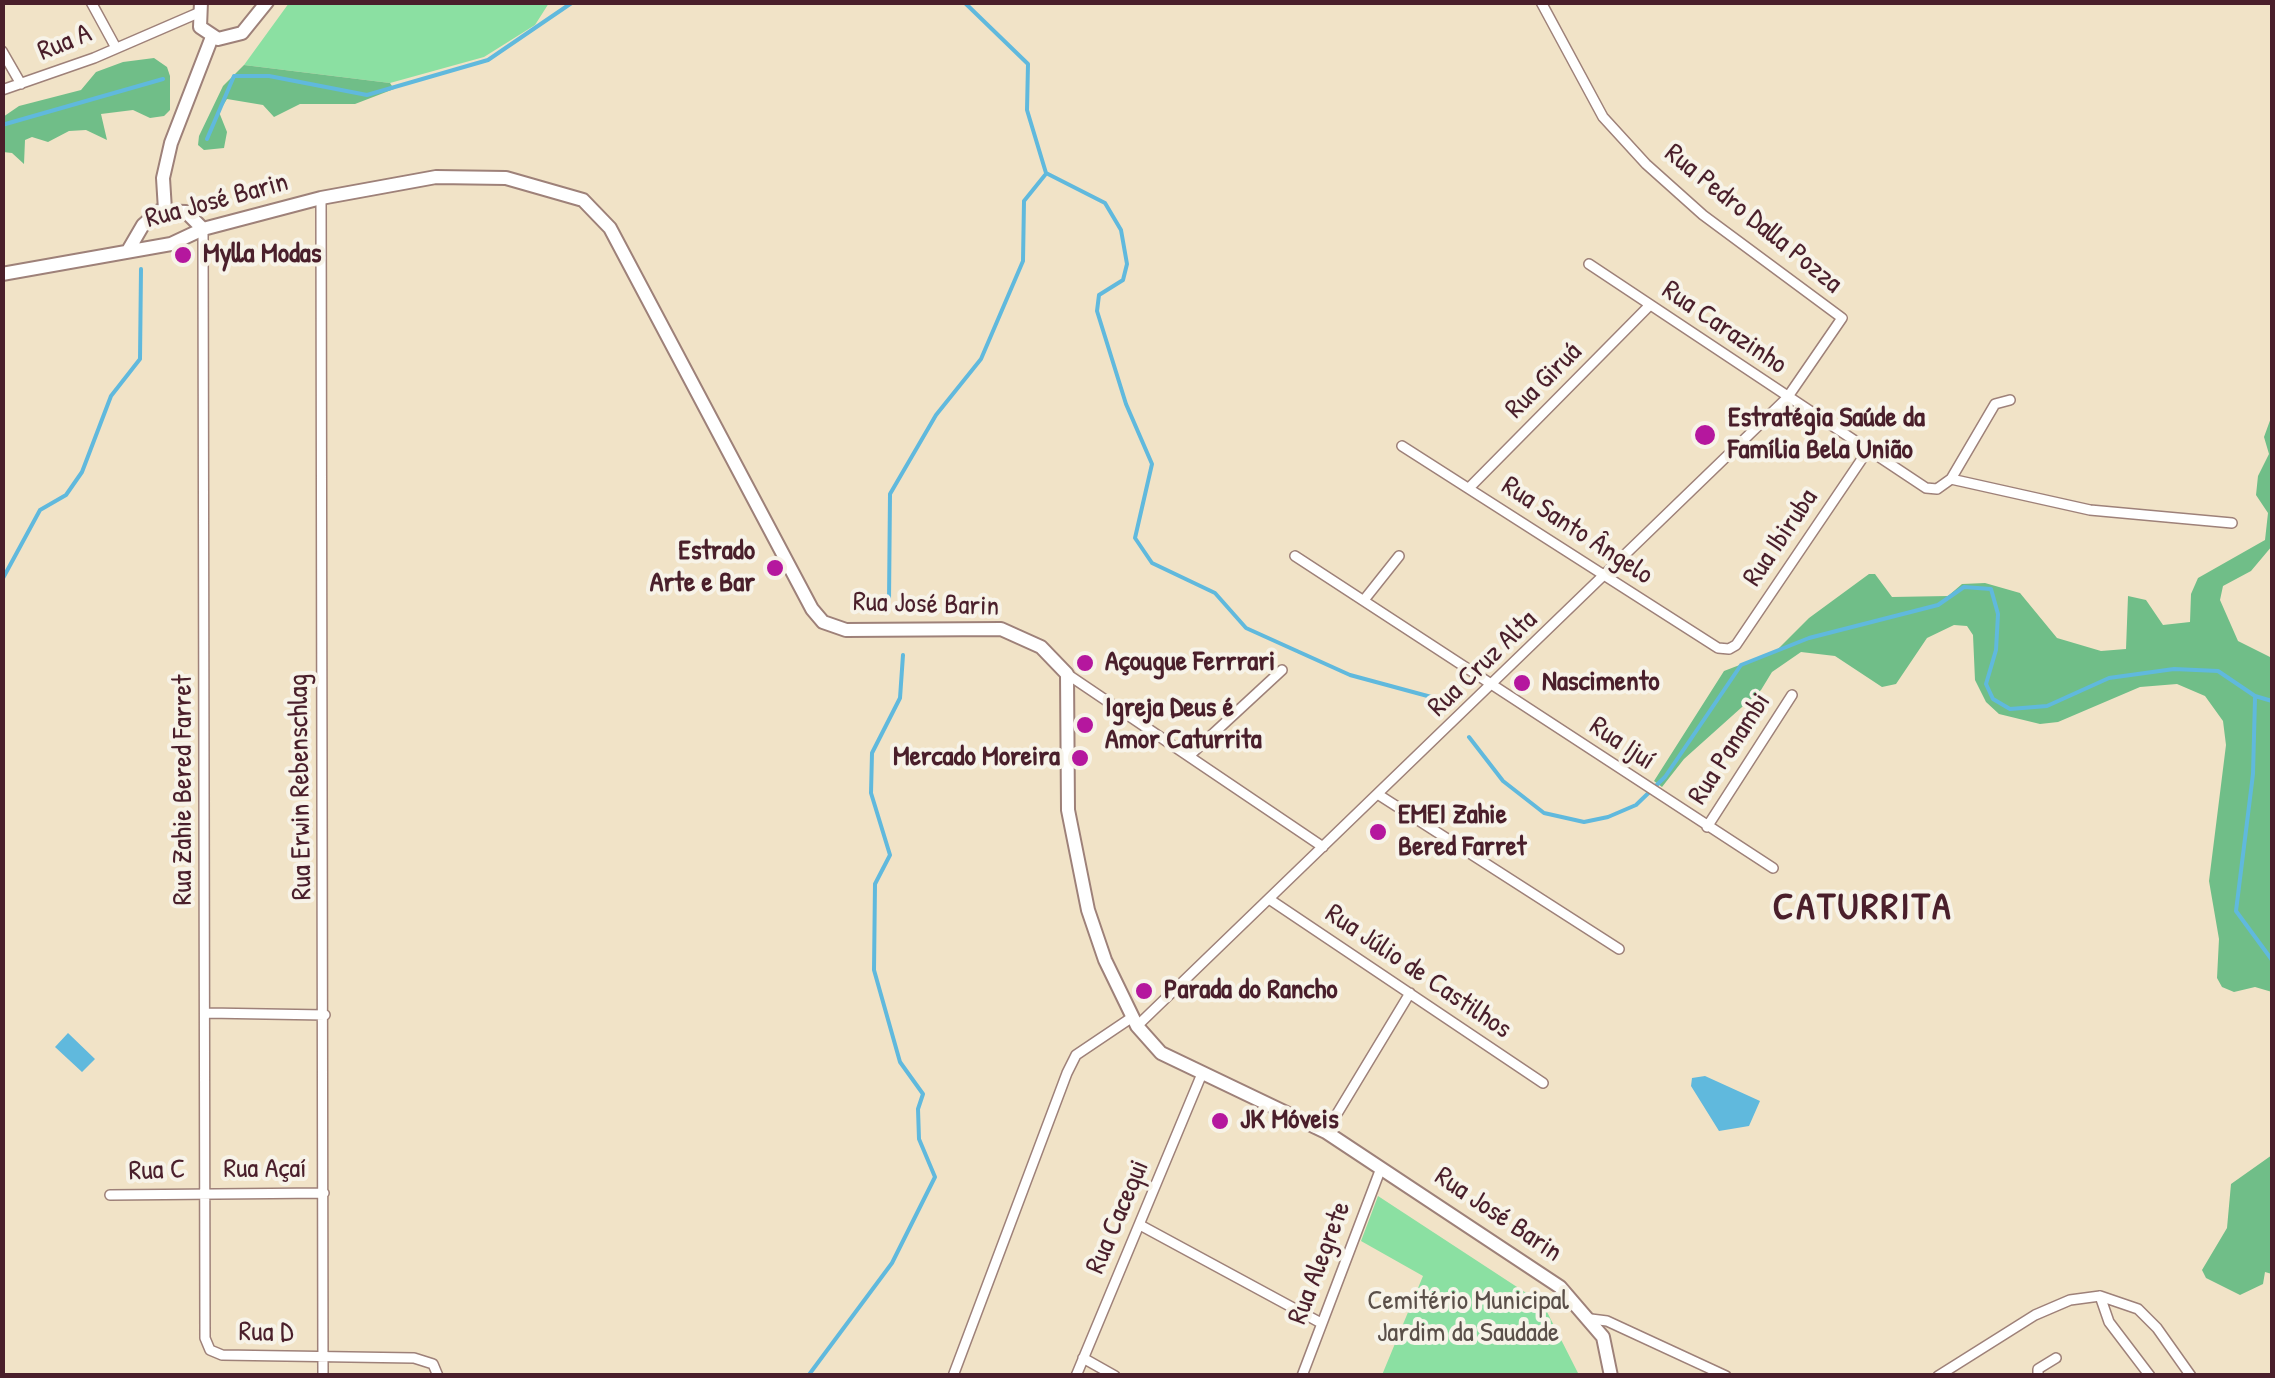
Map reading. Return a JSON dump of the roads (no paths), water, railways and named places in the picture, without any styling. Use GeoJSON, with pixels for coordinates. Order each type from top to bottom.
{"type":"FeatureCollection","features":[{"type":"Feature","properties":{"kind":"main road"},"geometry":{"type":"LineString","coordinates":[[200,8],[200,28],[212,37],[228,39],[242,33],[255,8],[267,2]]}},
{"type":"Feature","properties":{"kind":"main road"},"geometry":{"type":"LineString","coordinates":[[166,210],[162,178],[171,143],[212,37]]}},
{"type":"Feature","properties":{"kind":"main road","name":"Rua José Barin"},"geometry":{"type":"LineString","coordinates":[[2,274],[172,244],[203,229],[321,198],[436,177],[506,178],[584,200],[610,228],[812,609],[824,622],[846,630],[1001,629],[1041,646],[1067,674],[1068,810],[1088,910],[1134,1022],[1161,1053],[1201,1076],[1326,1132],[1560,1286],[1603,1338],[1611,1376]]}},
{"type":"Feature","properties":{"kind":"main road"},"geometry":{"type":"LineString","coordinates":[[129,249],[143,225],[166,210],[193,215],[203,229]]}},
{"type":"Feature","properties":{"kind":"street"},"geometry":{"type":"LineString","coordinates":[[90,2],[115,46]]}},
{"type":"Feature","properties":{"kind":"street","name":"Rua Pedro Dalla Pozza"},"geometry":{"type":"LineString","coordinates":[[1541,2],[1603,118],[1646,164],[1703,215],[1842,318]]}},
{"type":"Feature","properties":{"kind":"street","name":"Rua A"},"geometry":{"type":"LineString","coordinates":[[2,90],[200,8]]}},
{"type":"Feature","properties":{"kind":"street"},"geometry":{"type":"LineString","coordinates":[[2,51],[21,84]]}},
{"type":"Feature","properties":{"kind":"street","name":"Rua Erwin Rebenschlag"},"geometry":{"type":"LineString","coordinates":[[321,198],[326,1015],[323,1376]]}},
{"type":"Feature","properties":{"kind":"street","name":"Rua Zahie Bered Farret"},"geometry":{"type":"LineString","coordinates":[[203,229],[206,1338],[210,1350]]}},
{"type":"Feature","properties":{"kind":"street","name":"Rua Carazinho"},"geometry":{"type":"LineString","coordinates":[[1589,264],[1926,488],[1938,488],[1951,479]]}},
{"type":"Feature","properties":{"kind":"street","name":"Rua Giruá"},"geometry":{"type":"LineString","coordinates":[[1469,488],[1650,305]]}},
{"type":"Feature","properties":{"kind":"street","name":"Rua Cruz Alta"},"geometry":{"type":"LineString","coordinates":[[953,1376],[1076,1056],[1134,1022],[1494,686],[1787,398],[1842,318]]}},
{"type":"Feature","properties":{"kind":"street"},"geometry":{"type":"LineString","coordinates":[[2010,400],[1995,404],[1951,479],[2090,510],[2232,523]]}},
{"type":"Feature","properties":{"kind":"street","name":"Rua Santo Ângelo"},"geometry":{"type":"LineString","coordinates":[[1402,446],[1718,648],[1729,649]]}},
{"type":"Feature","properties":{"kind":"street","name":"Rua Ibiruba"},"geometry":{"type":"LineString","coordinates":[[1729,649],[1736,645],[1868,450]]}},
{"type":"Feature","properties":{"kind":"street","name":"Rua Ijuí"},"geometry":{"type":"LineString","coordinates":[[1295,556],[1773,868]]}},
{"type":"Feature","properties":{"kind":"street"},"geometry":{"type":"LineString","coordinates":[[1364,600],[1399,556]]}},
{"type":"Feature","properties":{"kind":"street"},"geometry":{"type":"LineString","coordinates":[[1189,756],[1282,670]]}},
{"type":"Feature","properties":{"kind":"street"},"geometry":{"type":"LineString","coordinates":[[1067,674],[1324,846]]}},
{"type":"Feature","properties":{"kind":"street","name":"Rua Panambi"},"geometry":{"type":"LineString","coordinates":[[1707,827],[1792,695]]}},
{"type":"Feature","properties":{"kind":"street"},"geometry":{"type":"LineString","coordinates":[[1379,795],[1619,949]]}},
{"type":"Feature","properties":{"kind":"street","name":"Rua Júlio de Castilhos"},"geometry":{"type":"LineString","coordinates":[[1269,899],[1543,1082]]}},
{"type":"Feature","properties":{"kind":"street"},"geometry":{"type":"LineString","coordinates":[[1326,1132],[1410,994]]}},
{"type":"Feature","properties":{"kind":"street"},"geometry":{"type":"LineString","coordinates":[[208,1013],[326,1015]]}},
{"type":"Feature","properties":{"kind":"street","name":"Rua Cacequi"},"geometry":{"type":"LineString","coordinates":[[1076,1376],[1201,1076]]}},
{"type":"Feature","properties":{"kind":"street","name":"Rua Alegrete"},"geometry":{"type":"LineString","coordinates":[[1302,1376],[1381,1168]]}},
{"type":"Feature","properties":{"kind":"street","name":"Rua Açaí"},"geometry":{"type":"LineString","coordinates":[[206,1193],[324,1193]]}},
{"type":"Feature","properties":{"kind":"street","name":"Rua C"},"geometry":{"type":"LineString","coordinates":[[110,1195],[206,1193]]}},
{"type":"Feature","properties":{"kind":"street"},"geometry":{"type":"LineString","coordinates":[[1140,1225],[1321,1323]]}},
{"type":"Feature","properties":{"kind":"street"},"geometry":{"type":"LineString","coordinates":[[2100,1296],[2109,1322],[2150,1376]]}},
{"type":"Feature","properties":{"kind":"street"},"geometry":{"type":"LineString","coordinates":[[1938,1376],[2034,1315],[2070,1300],[2100,1296],[2138,1309],[2176,1351],[2191,1376]]}},
{"type":"Feature","properties":{"kind":"street"},"geometry":{"type":"LineString","coordinates":[[1591,1319],[1608,1320],[1726,1376]]}},
{"type":"Feature","properties":{"kind":"street","name":"Rua D"},"geometry":{"type":"LineString","coordinates":[[210,1350],[222,1355],[414,1358],[432,1364],[438,1376]]}},
{"type":"Feature","properties":{"kind":"street"},"geometry":{"type":"LineString","coordinates":[[1083,1358],[1115,1376]]}},
{"type":"Feature","properties":{"kind":"street"},"geometry":{"type":"LineString","coordinates":[[2038,1376],[2038,1370],[2056,1358]]}},
{"type":"Feature","properties":{"kind":"water"},"geometry":{"type":"Polygon","coordinates":[[[68,1033],[95,1059],[82,1072],[55,1047],[68,1033]]]}},
{"type":"Feature","properties":{"kind":"water"},"geometry":{"type":"Polygon","coordinates":[[[1705,1076],[1760,1101],[1749,1126],[1719,1131],[1691,1086],[1692,1078],[1705,1076]]]}},
{"type":"Feature","properties":{"kind":"waterway"},"geometry":{"type":"LineString","coordinates":[[207,139],[234,76],[269,76],[367,95],[488,60],[573,2]]}},
{"type":"Feature","properties":{"kind":"waterway"},"geometry":{"type":"LineString","coordinates":[[964,2],[1028,64],[1027,110],[1046,173],[1105,203],[1121,230],[1127,264],[1123,280],[1099,295],[1097,311],[1126,404],[1152,464],[1135,538],[1152,563],[1215,593],[1246,628],[1350,675],[1435,698]]}},
{"type":"Feature","properties":{"kind":"waterway"},"geometry":{"type":"LineString","coordinates":[[2,125],[163,79]]}},
{"type":"Feature","properties":{"kind":"waterway"},"geometry":{"type":"LineString","coordinates":[[889,601],[890,494],[936,415],[981,359],[1023,261],[1024,201],[1045,175]]}},
{"type":"Feature","properties":{"kind":"waterway"},"geometry":{"type":"LineString","coordinates":[[2,580],[40,510],[66,495],[82,472],[111,396],[140,359],[141,269]]}},
{"type":"Feature","properties":{"kind":"waterway"},"geometry":{"type":"LineString","coordinates":[[1469,737],[1503,781],[1544,813],[1584,822],[1608,817],[1636,805],[1665,777],[1741,665],[1809,638],[1938,605],[1964,587],[1991,589],[1998,614],[1996,650],[1986,684],[1993,699],[2010,709],[2047,706],[2109,678],[2174,669],[2218,671],[2255,696],[2272,701]]}},
{"type":"Feature","properties":{"kind":"waterway"},"geometry":{"type":"LineString","coordinates":[[808,1376],[892,1263],[935,1177],[919,1139],[918,1109],[923,1094],[900,1062],[874,970],[875,884],[890,855],[871,793],[872,753],[900,698],[903,655]]}},
{"type":"Feature","properties":{"kind":"waterway"},"geometry":{"type":"LineString","coordinates":[[2255,698],[2253,774],[2236,911],[2272,960]]}},
{"type":"Feature","properties":{"kind":"place","name":"Mylla Modas"},"geometry":{"type":"Point","coordinates":[183,255]}},
{"type":"Feature","properties":{"kind":"place","name":"Estratégia Saúde da Família Bela União"},"geometry":{"type":"Point","coordinates":[1705,435]}},
{"type":"Feature","properties":{"kind":"place","name":"Estrado Arte e Bar"},"geometry":{"type":"Point","coordinates":[775,568]}},
{"type":"Feature","properties":{"kind":"place","name":"Açougue Ferrrari"},"geometry":{"type":"Point","coordinates":[1085,663]}},
{"type":"Feature","properties":{"kind":"place","name":"Nascimento"},"geometry":{"type":"Point","coordinates":[1522,683]}},
{"type":"Feature","properties":{"kind":"place","name":"Igreja Deus é Amor Caturrita"},"geometry":{"type":"Point","coordinates":[1085,725]}},
{"type":"Feature","properties":{"kind":"place","name":"Mercado Moreira"},"geometry":{"type":"Point","coordinates":[1080,758]}},
{"type":"Feature","properties":{"kind":"place","name":"EMEI Zahie Bered Farret"},"geometry":{"type":"Point","coordinates":[1378,832]}},
{"type":"Feature","properties":{"kind":"place","name":"Parada do Rancho"},"geometry":{"type":"Point","coordinates":[1144,991]}},
{"type":"Feature","properties":{"kind":"place","name":"JK Móveis"},"geometry":{"type":"Point","coordinates":[1220,1121]}},
{"type":"Feature","properties":{"kind":"district","name":"CATURRITA"},"geometry":{"type":"Point","coordinates":[1863,909]}},
{"type":"Feature","properties":{"kind":"park label","name":"Cemitério Municipal Jardim da Saudade"},"geometry":{"type":"Point","coordinates":[1468,1318]}}]}
